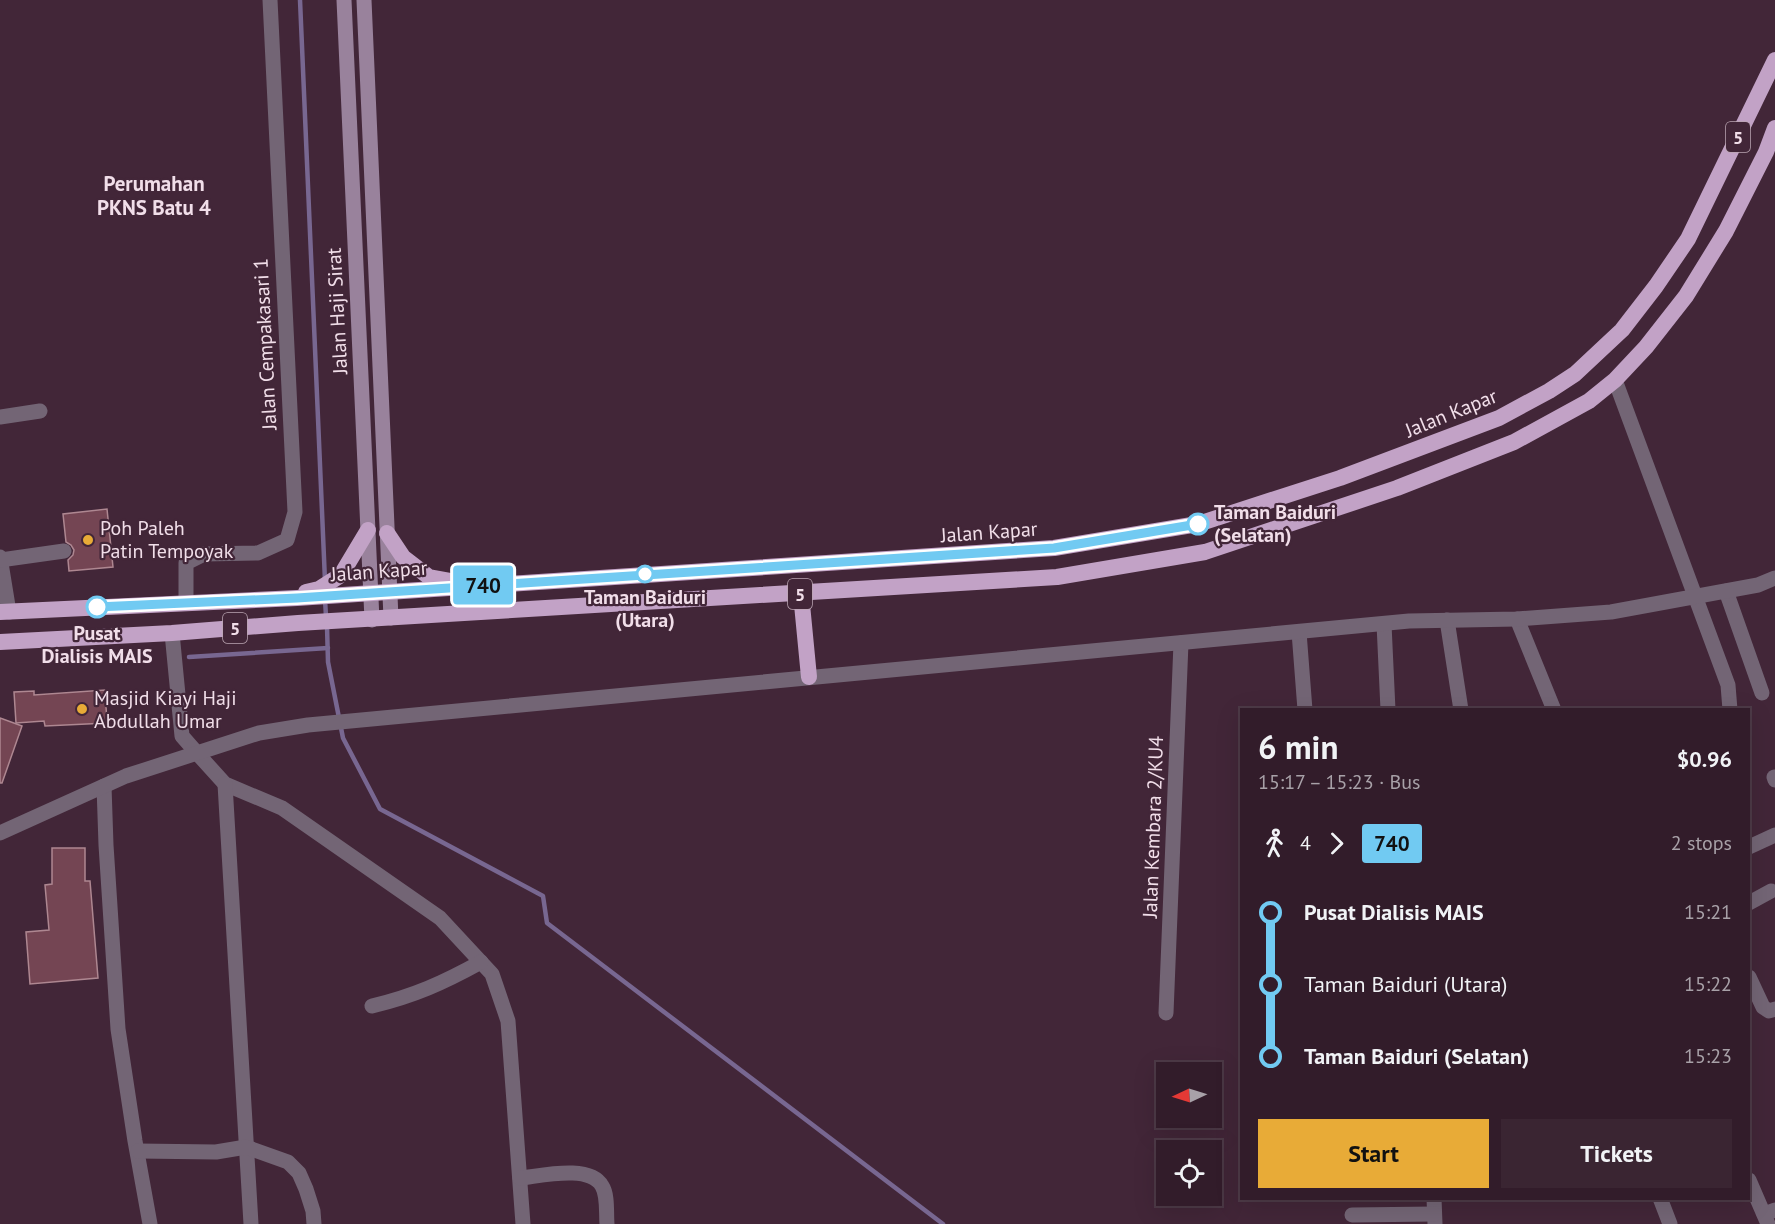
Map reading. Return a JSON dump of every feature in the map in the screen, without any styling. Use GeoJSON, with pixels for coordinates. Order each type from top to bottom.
{"type":"FeatureCollection","features":[{"type":"Feature","properties":{"kind":"highway","name":"Jalan Kapar"},"geometry":{"type":"LineString","coordinates":[[4,612],[291,598],[1054,548],[1198,524],[1340,478],[1499,418],[1549,391],[1582,368],[1622,330],[1688,239],[1775,60]]}},
{"type":"Feature","properties":{"kind":"highway","name":"5"},"geometry":{"type":"LineString","coordinates":[[0,642],[1057,577],[1205,552],[1397,488],[1514,442],[1589,401],[1615,380],[1646,347],[1686,296],[1726,231],[1766,152],[1775,128]]}},
{"type":"Feature","properties":{"kind":"highway"},"geometry":{"type":"LineString","coordinates":[[291,598],[319,589],[341,575],[369,530]]}},
{"type":"Feature","properties":{"kind":"highway"},"geometry":{"type":"LineString","coordinates":[[387,533],[403,557],[429,577],[478,586]]}},
{"type":"Feature","properties":{"kind":"highway"},"geometry":{"type":"LineString","coordinates":[[615,576],[618,604]]}},
{"type":"Feature","properties":{"kind":"highway"},"geometry":{"type":"LineString","coordinates":[[801,594],[809,677]]}},
{"type":"Feature","properties":{"kind":"main road","name":"Jalan Haji Sirat"},"geometry":{"type":"LineString","coordinates":[[344,0],[372,620]]}},
{"type":"Feature","properties":{"kind":"main road","name":"Jalan Haji Sirat"},"geometry":{"type":"LineString","coordinates":[[364,0],[391,618]]}},
{"type":"Feature","properties":{"kind":"street","name":"Jalan Cempakasari 1"},"geometry":{"type":"LineString","coordinates":[[186,603],[186,563],[204,554],[258,553],[287,540],[295,512],[270,0]]}},
{"type":"Feature","properties":{"kind":"street"},"geometry":{"type":"LineString","coordinates":[[1615,380],[1728,685],[1730,708]]}},
{"type":"Feature","properties":{"kind":"street"},"geometry":{"type":"LineString","coordinates":[[0,417],[40,411]]}},
{"type":"Feature","properties":{"kind":"street"},"geometry":{"type":"LineString","coordinates":[[4,612],[0,558],[64,552]]}},
{"type":"Feature","properties":{"kind":"street"},"geometry":{"type":"LineString","coordinates":[[0,833],[126,776],[259,733],[308,725],[1384,624],[1517,619],[1611,612],[1758,585],[1775,578]]}},
{"type":"Feature","properties":{"kind":"street"},"geometry":{"type":"LineString","coordinates":[[1726,591],[1762,693]]}},
{"type":"Feature","properties":{"kind":"street"},"geometry":{"type":"LineString","coordinates":[[1517,619],[1553,708]]}},
{"type":"Feature","properties":{"kind":"street"},"geometry":{"type":"LineString","coordinates":[[1447,621],[1461,708]]}},
{"type":"Feature","properties":{"kind":"street"},"geometry":{"type":"LineString","coordinates":[[1384,624],[1388,708]]}},
{"type":"Feature","properties":{"kind":"street"},"geometry":{"type":"LineString","coordinates":[[1299,632],[1305,708]]}},
{"type":"Feature","properties":{"kind":"street"},"geometry":{"type":"LineString","coordinates":[[172,633],[182,736],[225,784],[282,808],[440,918],[492,974],[508,1021],[523,1224]]}},
{"type":"Feature","properties":{"kind":"street","name":"Jalan Kembara 2/KU4"},"geometry":{"type":"LineString","coordinates":[[1166,1013],[1181,643]]}},
{"type":"Feature","properties":{"kind":"street"},"geometry":{"type":"LineString","coordinates":[[225,784],[251,1224]]}},
{"type":"Feature","properties":{"kind":"street"},"geometry":{"type":"LineString","coordinates":[[104,786],[105,845],[118,1029],[150,1224]]}},
{"type":"Feature","properties":{"kind":"street"},"geometry":{"type":"LineString","coordinates":[[1750,847],[1775,835]]}},
{"type":"Feature","properties":{"kind":"street"},"geometry":{"type":"LineString","coordinates":[[1750,902],[1771,891]]}},
{"type":"Feature","properties":{"kind":"street"},"geometry":{"type":"LineString","coordinates":[[372,1006],[406,998],[444,983],[481,962]]}},
{"type":"Feature","properties":{"kind":"street"},"geometry":{"type":"LineString","coordinates":[[1750,978],[1763,1007],[1769,1011],[1775,1009]]}},
{"type":"Feature","properties":{"kind":"street"},"geometry":{"type":"LineString","coordinates":[[138,1150],[216,1152],[246,1147],[288,1162],[299,1173],[306,1189],[314,1224]]}},
{"type":"Feature","properties":{"kind":"street"},"geometry":{"type":"LineString","coordinates":[[520,1178],[574,1173],[591,1175],[604,1188],[607,1224]]}},
{"type":"Feature","properties":{"kind":"street"},"geometry":{"type":"LineString","coordinates":[[1750,1182],[1769,1216]]}},
{"type":"Feature","properties":{"kind":"street"},"geometry":{"type":"LineString","coordinates":[[1352,1215],[1435,1219],[1434,1200]]}},
{"type":"Feature","properties":{"kind":"street"},"geometry":{"type":"LineString","coordinates":[[1661,1200],[1670,1224]]}},
{"type":"Feature","properties":{"kind":"building","name":"Poh Paleh Patin Tempoyak"},"geometry":{"type":"Polygon","coordinates":[[[107,509],[113,567],[69,571],[68,560],[74,550],[66,542],[63,514],[107,509]]]}},
{"type":"Feature","properties":{"kind":"building"},"geometry":{"type":"Polygon","coordinates":[[[105,690],[107,723],[45,726],[44,721],[16,723],[14,692],[34,691],[34,695],[105,690]]]}},
{"type":"Feature","properties":{"kind":"building"},"geometry":{"type":"Polygon","coordinates":[[[0,718],[22,726],[2,783],[0,783],[0,718]]]}},
{"type":"Feature","properties":{"kind":"building"},"geometry":{"type":"Polygon","coordinates":[[[52,848],[85,848],[85,881],[90,881],[98,978],[30,984],[26,932],[49,930],[45,885],[52,884],[52,848]]]}},
{"type":"Feature","properties":{"kind":"waterway"},"geometry":{"type":"LineString","coordinates":[[300,0],[325,581]]}},
{"type":"Feature","properties":{"kind":"waterway"},"geometry":{"type":"LineString","coordinates":[[325,599],[326,617]]}},
{"type":"Feature","properties":{"kind":"waterway"},"geometry":{"type":"LineString","coordinates":[[327,626],[328,662],[343,738],[380,809],[543,896],[547,923],[943,1224]]}},
{"type":"Feature","properties":{"kind":"waterway"},"geometry":{"type":"LineString","coordinates":[[189,657],[328,648]]}},
{"type":"Feature","properties":{"kind":"bus line","name":"740"},"geometry":{"type":"LineString","coordinates":[[97,607],[297,598],[1054,548],[1198,524]]}},
{"type":"Feature","properties":{"kind":"place","name":"Taman Baiduri (Selatan)"},"geometry":{"type":"Point","coordinates":[1198,524]}},
{"type":"Feature","properties":{"kind":"place","name":"Poh Paleh Patin Tempoyak"},"geometry":{"type":"Point","coordinates":[88,540]}},
{"type":"Feature","properties":{"kind":"place","name":"Taman Baiduri (Utara)"},"geometry":{"type":"Point","coordinates":[645,574]}},
{"type":"Feature","properties":{"kind":"place","name":"Pusat Dialisis MAIS"},"geometry":{"type":"Point","coordinates":[97,607]}},
{"type":"Feature","properties":{"kind":"place","name":"Masjid Kiayi Haji Abdullah Umar"},"geometry":{"type":"Point","coordinates":[82,709]}},
{"type":"Feature","properties":{"kind":"district","name":"Perumahan PKNS Batu 4"},"geometry":{"type":"Point","coordinates":[154,195]}}]}
